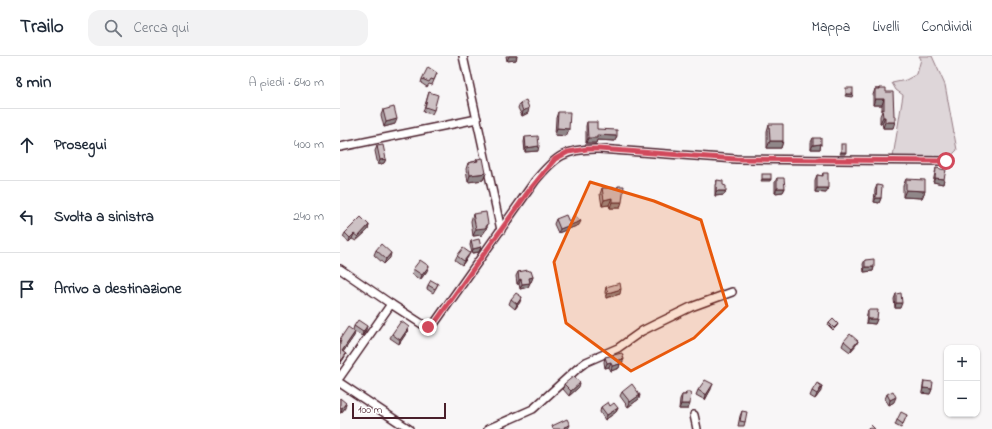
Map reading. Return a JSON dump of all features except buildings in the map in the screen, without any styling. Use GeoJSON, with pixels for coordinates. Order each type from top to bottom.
{"type":"FeatureCollection","features":[{"type":"Feature","properties":{"kind":"street"},"geometry":{"type":"LineString","coordinates":[[463,56],[501,230]]}},
{"type":"Feature","properties":{"kind":"street"},"geometry":{"type":"LineString","coordinates":[[340,147],[477,119]]}},
{"type":"Feature","properties":{"kind":"street"},"geometry":{"type":"LineString","coordinates":[[340,269],[425,326],[433,325],[535,181],[552,163],[565,153],[581,150],[599,149],[736,159],[946,161]]}},
{"type":"Feature","properties":{"kind":"street"},"geometry":{"type":"LineString","coordinates":[[488,429],[533,409],[586,362],[618,348],[642,331],[691,307],[732,292]]}},
{"type":"Feature","properties":{"kind":"street"},"geometry":{"type":"LineString","coordinates":[[340,377],[391,304]]}},
{"type":"Feature","properties":{"kind":"street"},"geometry":{"type":"LineString","coordinates":[[340,383],[409,429]]}},
{"type":"Feature","properties":{"kind":"street"},"geometry":{"type":"LineString","coordinates":[[694,415],[697,429]]}},
{"type":"Feature","properties":{"kind":"highlighted area"},"geometry":{"type":"Polygon","coordinates":[[[590,182],[654,201],[701,220],[727,306],[694,338],[631,371],[566,323],[554,262],[590,182]]]}},
{"type":"Feature","properties":{"kind":"shaded area"},"geometry":{"type":"Polygon","coordinates":[[[919,56],[932,56],[945,85],[957,150],[950,157],[893,157],[903,95],[896,90],[892,83],[906,80],[917,74],[921,59],[919,56]]]}},
{"type":"Feature","properties":{"kind":"route"},"geometry":{"type":"LineString","coordinates":[[428,327],[434,324],[535,181],[555,159],[568,152],[599,149],[736,159],[946,161]]}}]}
